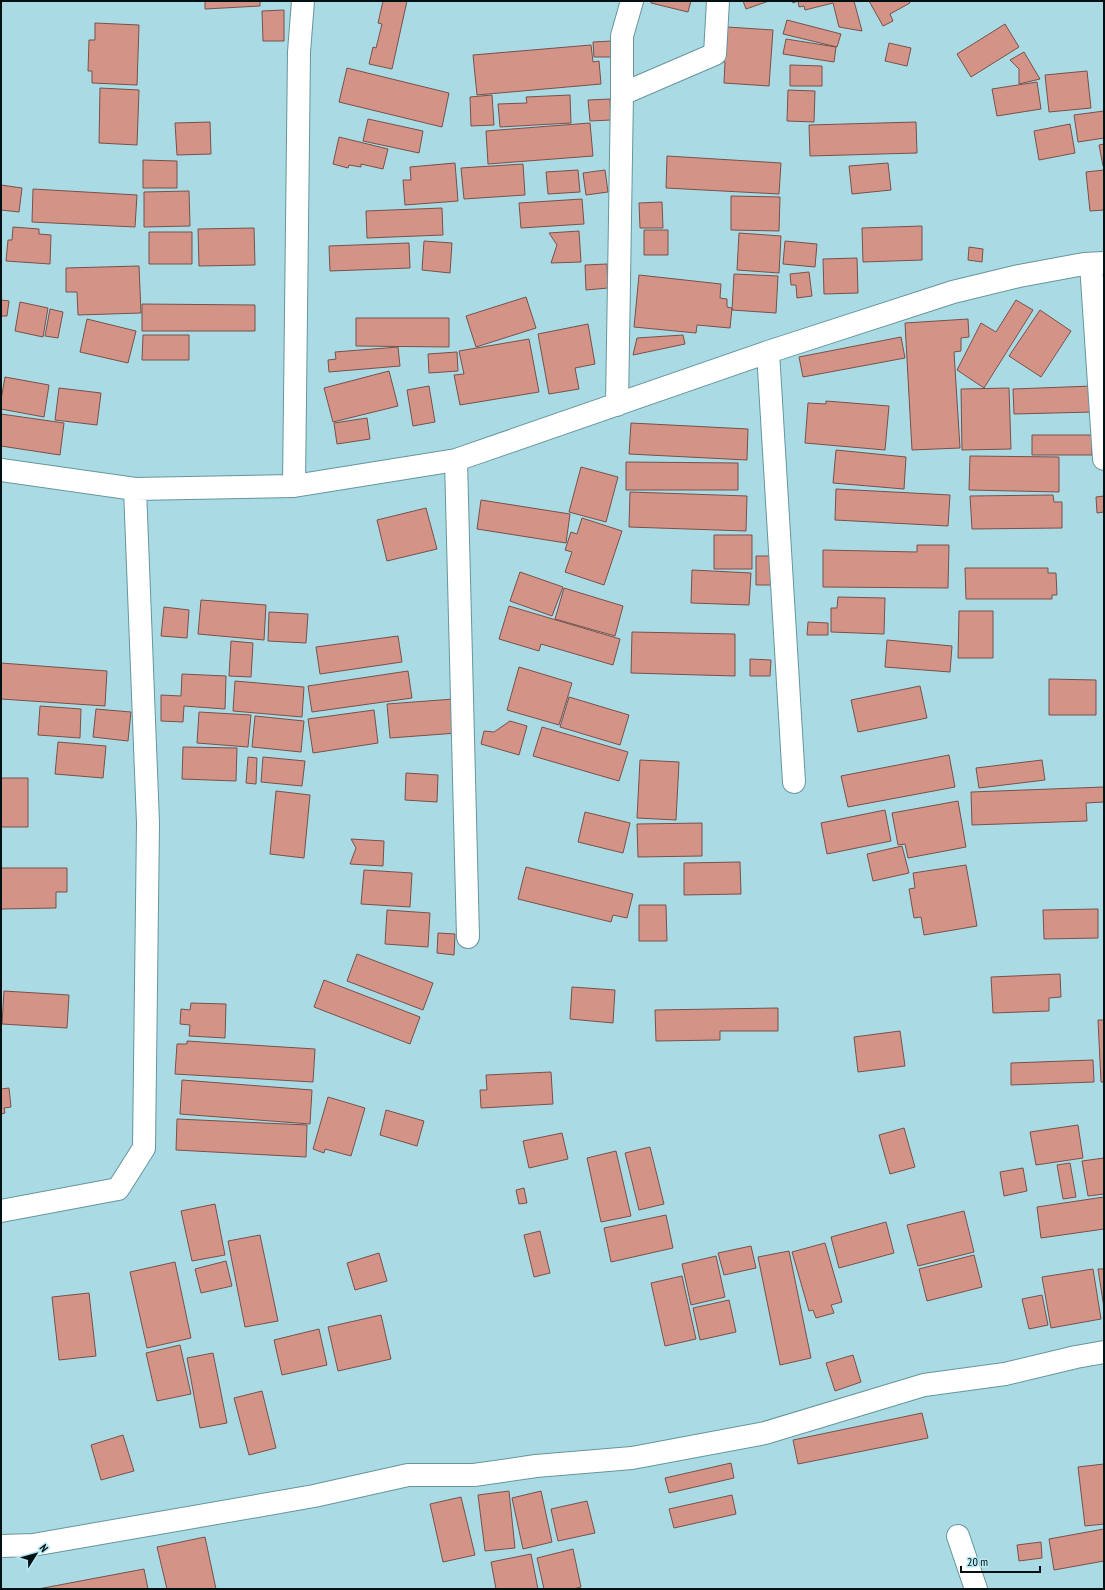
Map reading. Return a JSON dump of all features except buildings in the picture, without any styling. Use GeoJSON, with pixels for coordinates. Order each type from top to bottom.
{"type":"FeatureCollection","features":[{"type":"Feature","properties":{"kind":"street"},"geometry":{"type":"LineString","coordinates":[[294,486],[299,52],[302,1]]}},
{"type":"Feature","properties":{"kind":"street"},"geometry":{"type":"LineString","coordinates":[[617,405],[622,36],[632,1]]}},
{"type":"Feature","properties":{"kind":"street"},"geometry":{"type":"LineString","coordinates":[[622,94],[715,54],[718,1]]}},
{"type":"Feature","properties":{"kind":"street"},"geometry":{"type":"LineString","coordinates":[[1,470],[135,489],[294,486],[456,460],[768,352],[953,292],[1019,276],[1097,264],[1104,459]]}},
{"type":"Feature","properties":{"kind":"street"},"geometry":{"type":"LineString","coordinates":[[768,352],[794,782]]}},
{"type":"Feature","properties":{"kind":"street"},"geometry":{"type":"LineString","coordinates":[[456,460],[468,937]]}},
{"type":"Feature","properties":{"kind":"street"},"geometry":{"type":"LineString","coordinates":[[1,1211],[118,1190],[144,1148],[148,823],[135,489]]}},
{"type":"Feature","properties":{"kind":"street"},"geometry":{"type":"LineString","coordinates":[[1,1546],[41,1544],[314,1496],[408,1475],[474,1475],[536,1466],[632,1458],[765,1432],[924,1385],[1005,1374],[1104,1352]]}},
{"type":"Feature","properties":{"kind":"street"},"geometry":{"type":"LineString","coordinates":[[958,1536],[976,1589]]}}]}
